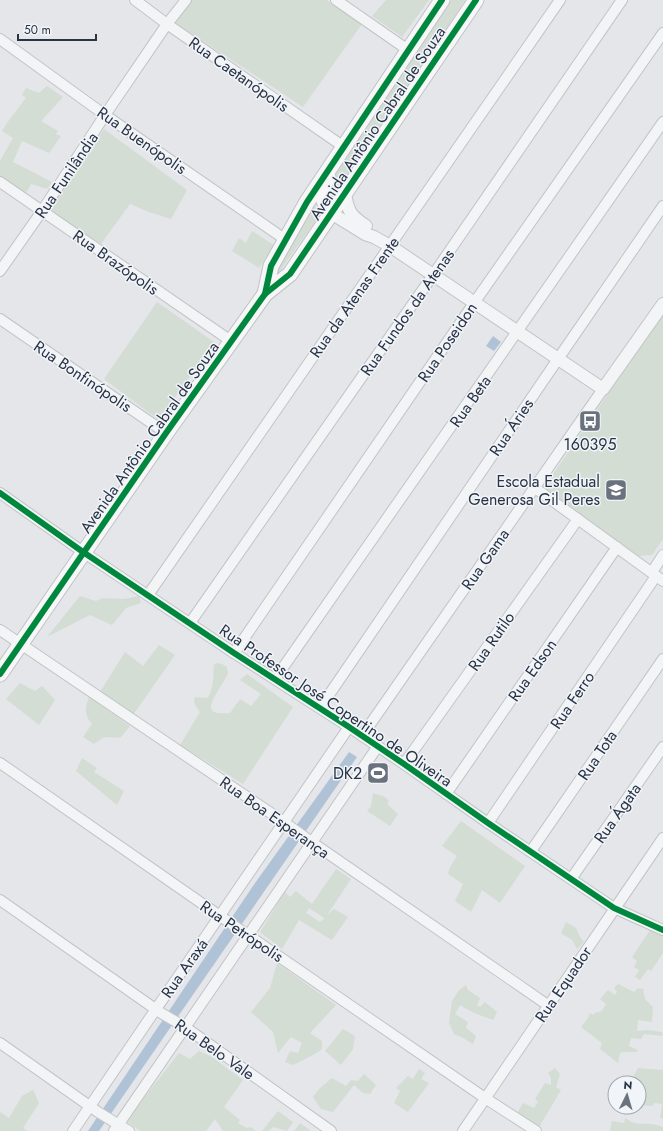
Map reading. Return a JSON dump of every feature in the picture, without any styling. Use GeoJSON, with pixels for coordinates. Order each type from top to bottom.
{"type":"FeatureCollection","features":[{"type":"Feature","properties":{"kind":"main road","name":"Avenida Antônio Cabral de Souza"},"geometry":{"type":"LineString","coordinates":[[265,294],[271,266],[307,202],[442,0]]}},
{"type":"Feature","properties":{"kind":"main road","name":"Avenida Antônio Cabral de Souza"},"geometry":{"type":"LineString","coordinates":[[0,674],[166,433],[265,294],[290,274],[476,0]]}},
{"type":"Feature","properties":{"kind":"main road"},"geometry":{"type":"LineString","coordinates":[[331,213],[326,207],[323,196],[325,184],[332,164]]}},
{"type":"Feature","properties":{"kind":"street","name":"Rua Caetanópolis"},"geometry":{"type":"LineString","coordinates":[[135,0],[167,24],[344,146]]}},
{"type":"Feature","properties":{"kind":"street","name":"Rua Funilândia"},"geometry":{"type":"LineString","coordinates":[[0,271],[167,24],[186,0]]}},
{"type":"Feature","properties":{"kind":"street"},"geometry":{"type":"LineString","coordinates":[[336,0],[408,50]]}},
{"type":"Feature","properties":{"kind":"street","name":"Rua da Atenas Frente"},"geometry":{"type":"LineString","coordinates":[[148,595],[560,0]]}},
{"type":"Feature","properties":{"kind":"street","name":"Rua Fundos da Atenas"},"geometry":{"type":"LineString","coordinates":[[190,623],[433,275],[622,0]]}},
{"type":"Feature","properties":{"kind":"street","name":"Rua Poseidon"},"geometry":{"type":"LineString","coordinates":[[234,653],[474,303],[663,33]]}},
{"type":"Feature","properties":{"kind":"street","name":"Rua Buenópolis"},"geometry":{"type":"LineString","coordinates":[[0,39],[105,115],[286,240]]}},
{"type":"Feature","properties":{"kind":"street","name":"Rua Beta"},"geometry":{"type":"LineString","coordinates":[[275,679],[663,122]]}},
{"type":"Feature","properties":{"kind":"street","name":"Rua Brazópolis"},"geometry":{"type":"LineString","coordinates":[[0,182],[231,342]]}},
{"type":"Feature","properties":{"kind":"street"},"geometry":{"type":"LineString","coordinates":[[345,194],[347,206],[351,213],[369,228],[374,237]]}},
{"type":"Feature","properties":{"kind":"street","name":"Rua Áries"},"geometry":{"type":"LineString","coordinates":[[320,708],[663,206]]}},
{"type":"Feature","properties":{"kind":"street"},"geometry":{"type":"LineString","coordinates":[[331,213],[365,234],[390,246],[603,389]]}},
{"type":"Feature","properties":{"kind":"street","name":"Rua Gama"},"geometry":{"type":"LineString","coordinates":[[362,736],[663,304]]}},
{"type":"Feature","properties":{"kind":"street","name":"Rua Bonfinópolis"},"geometry":{"type":"LineString","coordinates":[[0,319],[166,433]]}},
{"type":"Feature","properties":{"kind":"street"},"geometry":{"type":"LineString","coordinates":[[535,488],[657,576]]}},
{"type":"Feature","properties":{"kind":"street","name":"Rua Professor José Copertino de Oliveira"},"geometry":{"type":"LineString","coordinates":[[0,493],[84,552],[234,653],[350,727],[614,908],[663,930]]}},
{"type":"Feature","properties":{"kind":"street","name":"Rua Rutilo"},"geometry":{"type":"LineString","coordinates":[[404,764],[578,519]]}},
{"type":"Feature","properties":{"kind":"street","name":"Rua Edson"},"geometry":{"type":"LineString","coordinates":[[446,794],[617,548]]}},
{"type":"Feature","properties":{"kind":"street","name":"Rua Ferro"},"geometry":{"type":"LineString","coordinates":[[488,823],[657,576],[663,555]]}},
{"type":"Feature","properties":{"kind":"street","name":"Rua Boa Esperança"},"geometry":{"type":"LineString","coordinates":[[0,630],[287,824],[549,1006]]}},
{"type":"Feature","properties":{"kind":"street","name":"Rua Tota"},"geometry":{"type":"LineString","coordinates":[[531,851],[661,665]]}},
{"type":"Feature","properties":{"kind":"street","name":"Rua Araxá"},"geometry":{"type":"LineString","coordinates":[[74,1131],[94,1109],[158,1011],[287,824],[350,727]]}},
{"type":"Feature","properties":{"kind":"street"},"geometry":{"type":"LineString","coordinates":[[115,1125],[181,1025],[309,840],[378,746]]}},
{"type":"Feature","properties":{"kind":"street","name":"Rua Ágata"},"geometry":{"type":"LineString","coordinates":[[571,879],[663,747]]}},
{"type":"Feature","properties":{"kind":"street","name":"Rua Petrópolis"},"geometry":{"type":"LineString","coordinates":[[0,763],[485,1098],[536,1131]]}},
{"type":"Feature","properties":{"kind":"street","name":"Rua Equador"},"geometry":{"type":"LineString","coordinates":[[463,1131],[663,838]]}},
{"type":"Feature","properties":{"kind":"street","name":"Rua Belo Vale"},"geometry":{"type":"LineString","coordinates":[[0,900],[331,1131]]}},
{"type":"Feature","properties":{"kind":"street"},"geometry":{"type":"LineString","coordinates":[[0,1043],[115,1125],[129,1131]]}},
{"type":"Feature","properties":{"kind":"shaded area"},"geometry":{"type":"Polygon","coordinates":[[[191,0],[327,0],[362,24],[303,107],[174,22],[191,0]]]}},
{"type":"Feature","properties":{"kind":"shaded area"},"geometry":{"type":"Polygon","coordinates":[[[386,0],[429,0],[402,37],[372,16],[386,0]]]}},
{"type":"Feature","properties":{"kind":"shaded area"},"geometry":{"type":"Polygon","coordinates":[[[451,0],[465,0],[419,71],[329,201],[328,187],[337,168],[451,0]]]}},
{"type":"Feature","properties":{"kind":"shaded area"},"geometry":{"type":"Polygon","coordinates":[[[47,86],[63,97],[41,121],[58,131],[56,134],[61,136],[49,153],[22,141],[13,162],[52,182],[47,189],[31,184],[25,195],[0,177],[0,161],[13,138],[2,131],[26,98],[22,95],[26,88],[39,93],[47,86]]]}},
{"type":"Feature","properties":{"kind":"shaded area"},"geometry":{"type":"Polygon","coordinates":[[[104,129],[187,190],[171,219],[130,204],[101,244],[48,210],[104,129]]]}},
{"type":"Feature","properties":{"kind":"shaded area"},"geometry":{"type":"Polygon","coordinates":[[[314,206],[322,212],[272,282],[296,231],[314,206]]]}},
{"type":"Feature","properties":{"kind":"shaded area"},"geometry":{"type":"Polygon","coordinates":[[[252,231],[274,245],[259,268],[232,251],[239,238],[246,243],[252,231]]]}},
{"type":"Feature","properties":{"kind":"shaded area"},"geometry":{"type":"Polygon","coordinates":[[[157,302],[214,342],[159,420],[104,379],[157,302]]]}},
{"type":"Feature","properties":{"kind":"shaded area"},"geometry":{"type":"Polygon","coordinates":[[[663,313],[663,539],[652,555],[639,556],[547,492],[545,486],[663,313]]]}},
{"type":"Feature","properties":{"kind":"shaded area"},"geometry":{"type":"Polygon","coordinates":[[[80,596],[96,601],[103,598],[124,599],[139,596],[141,603],[126,608],[112,625],[90,615],[47,637],[80,596]]]}},
{"type":"Feature","properties":{"kind":"shaded area"},"geometry":{"type":"Polygon","coordinates":[[[159,645],[175,655],[133,715],[100,692],[125,652],[143,666],[159,645]]]}},
{"type":"Feature","properties":{"kind":"shaded area"},"geometry":{"type":"Polygon","coordinates":[[[216,663],[227,667],[228,673],[211,705],[211,709],[214,712],[230,713],[240,699],[251,706],[261,694],[240,680],[247,674],[293,707],[243,784],[180,745],[200,712],[194,703],[195,697],[207,698],[211,691],[214,665],[216,663]]]}},
{"type":"Feature","properties":{"kind":"shaded area"},"geometry":{"type":"Polygon","coordinates":[[[20,683],[35,691],[42,686],[55,700],[39,725],[6,699],[20,683]]]}},
{"type":"Feature","properties":{"kind":"shaded area"},"geometry":{"type":"Polygon","coordinates":[[[89,697],[130,726],[120,738],[104,737],[94,744],[83,737],[92,724],[86,714],[89,697]]]}},
{"type":"Feature","properties":{"kind":"shaded area"},"geometry":{"type":"Polygon","coordinates":[[[82,758],[97,768],[94,772],[124,791],[117,805],[76,771],[82,758]]]}},
{"type":"Feature","properties":{"kind":"shaded area"},"geometry":{"type":"Polygon","coordinates":[[[373,793],[385,797],[389,801],[387,804],[398,814],[390,826],[367,811],[371,806],[373,793]]]}},
{"type":"Feature","properties":{"kind":"shaded area"},"geometry":{"type":"Polygon","coordinates":[[[461,821],[525,866],[500,903],[482,890],[471,912],[455,901],[463,884],[448,874],[450,867],[457,856],[442,846],[461,821]]]}},
{"type":"Feature","properties":{"kind":"shaded area"},"geometry":{"type":"Polygon","coordinates":[[[336,869],[351,879],[327,915],[334,909],[348,917],[332,940],[299,920],[282,949],[260,932],[285,892],[290,897],[296,891],[312,904],[336,869]],[[309,908],[306,913],[320,922],[324,918],[309,908]]]}},
{"type":"Feature","properties":{"kind":"shaded area"},"geometry":{"type":"Polygon","coordinates":[[[566,922],[576,928],[584,942],[577,949],[572,940],[561,933],[566,922]]]}},
{"type":"Feature","properties":{"kind":"shaded area"},"geometry":{"type":"Polygon","coordinates":[[[652,927],[663,935],[663,953],[651,971],[648,969],[640,980],[635,977],[639,970],[634,967],[637,961],[632,957],[652,927]]]}},
{"type":"Feature","properties":{"kind":"shaded area"},"geometry":{"type":"Polygon","coordinates":[[[277,963],[336,1005],[310,1033],[322,1041],[322,1049],[312,1056],[293,1065],[285,1062],[290,1051],[298,1053],[302,1043],[291,1037],[278,1053],[273,1032],[251,1012],[270,988],[277,963]]]}},
{"type":"Feature","properties":{"kind":"shaded area"},"geometry":{"type":"Polygon","coordinates":[[[618,984],[634,992],[638,988],[643,989],[645,999],[653,1007],[652,1022],[638,1020],[637,1031],[648,1030],[662,1032],[663,1036],[644,1034],[641,1039],[631,1038],[629,1046],[638,1050],[637,1052],[620,1053],[618,1063],[600,1049],[602,1043],[581,1027],[590,1013],[593,1015],[602,1011],[606,1004],[600,999],[608,990],[615,995],[617,992],[614,988],[618,984]]]}},
{"type":"Feature","properties":{"kind":"shaded area"},"geometry":{"type":"Polygon","coordinates":[[[466,985],[468,990],[480,998],[477,1005],[480,1007],[485,1002],[497,1012],[493,1020],[474,1013],[460,1005],[455,1014],[468,1022],[466,1028],[476,1036],[473,1044],[454,1034],[449,1023],[452,1001],[459,990],[466,985]]]}},
{"type":"Feature","properties":{"kind":"shaded area"},"geometry":{"type":"Polygon","coordinates":[[[343,1029],[355,1036],[353,1049],[341,1065],[325,1051],[343,1029]]]}},
{"type":"Feature","properties":{"kind":"shaded area"},"geometry":{"type":"Polygon","coordinates":[[[199,1051],[212,1057],[243,1080],[224,1107],[240,1120],[238,1123],[247,1128],[251,1127],[256,1131],[223,1131],[215,1119],[206,1131],[140,1131],[126,1121],[179,1053],[190,1059],[199,1051]]]}},
{"type":"Feature","properties":{"kind":"shaded area"},"geometry":{"type":"Polygon","coordinates":[[[555,1068],[560,1074],[556,1087],[561,1090],[539,1127],[517,1113],[523,1103],[534,1108],[538,1102],[535,1099],[545,1083],[551,1085],[551,1078],[548,1073],[555,1068]]]}},
{"type":"Feature","properties":{"kind":"shaded area"},"geometry":{"type":"Polygon","coordinates":[[[638,1068],[663,1070],[663,1119],[660,1118],[662,1104],[654,1103],[653,1106],[647,1106],[647,1075],[634,1075],[638,1068]]]}},
{"type":"Feature","properties":{"kind":"shaded area"},"geometry":{"type":"Polygon","coordinates":[[[419,1069],[425,1073],[421,1079],[429,1083],[408,1112],[394,1103],[400,1091],[396,1088],[408,1076],[413,1079],[419,1069]]]}},
{"type":"Feature","properties":{"kind":"shaded area"},"geometry":{"type":"Polygon","coordinates":[[[364,1074],[376,1085],[370,1094],[363,1093],[354,1085],[333,1112],[321,1109],[313,1097],[320,1088],[332,1078],[346,1086],[351,1080],[358,1081],[364,1074]]]}},
{"type":"Feature","properties":{"kind":"shaded area"},"geometry":{"type":"Polygon","coordinates":[[[33,1090],[39,1103],[23,1128],[28,1131],[0,1131],[0,1112],[9,1118],[22,1096],[33,1090]]]}},
{"type":"Feature","properties":{"kind":"shaded area"},"geometry":{"type":"Polygon","coordinates":[[[278,1111],[293,1122],[287,1131],[273,1127],[269,1131],[262,1131],[278,1111]]]}},
{"type":"Feature","properties":{"kind":"shaded area"},"geometry":{"type":"Polygon","coordinates":[[[625,1118],[635,1123],[652,1124],[663,1127],[663,1131],[610,1131],[612,1121],[624,1123],[625,1118]]]}},
{"type":"Feature","properties":{"kind":"shaded area"},"geometry":{"type":"Polygon","coordinates":[[[300,1123],[311,1131],[294,1131],[300,1123]]]}},
{"type":"Feature","properties":{"kind":"water"},"geometry":{"type":"Polygon","coordinates":[[[493,336],[501,342],[494,351],[486,346],[493,336]]]}},
{"type":"Feature","properties":{"kind":"water"},"geometry":{"type":"Polygon","coordinates":[[[349,752],[357,757],[99,1131],[88,1131],[253,886],[349,752]]]}},
{"type":"Feature","properties":{"kind":"cycle path"},"geometry":{"type":"LineString","coordinates":[[265,294],[271,266],[307,202],[442,0]]}},
{"type":"Feature","properties":{"kind":"cycle path"},"geometry":{"type":"LineString","coordinates":[[0,674],[166,433],[265,294],[290,274],[476,0]]}},
{"type":"Feature","properties":{"kind":"cycle path"},"geometry":{"type":"LineString","coordinates":[[0,493],[83,552],[234,653],[349,727],[614,908],[663,930]]}},
{"type":"Feature","properties":{"kind":"place","name":"160395"},"geometry":{"type":"Point","coordinates":[590,421]}},
{"type":"Feature","properties":{"kind":"place","name":"Escola Estadual Generosa Gil Peres"},"geometry":{"type":"Point","coordinates":[616,490]}},
{"type":"Feature","properties":{"kind":"place","name":"DK2"},"geometry":{"type":"Point","coordinates":[378,773]}}]}
